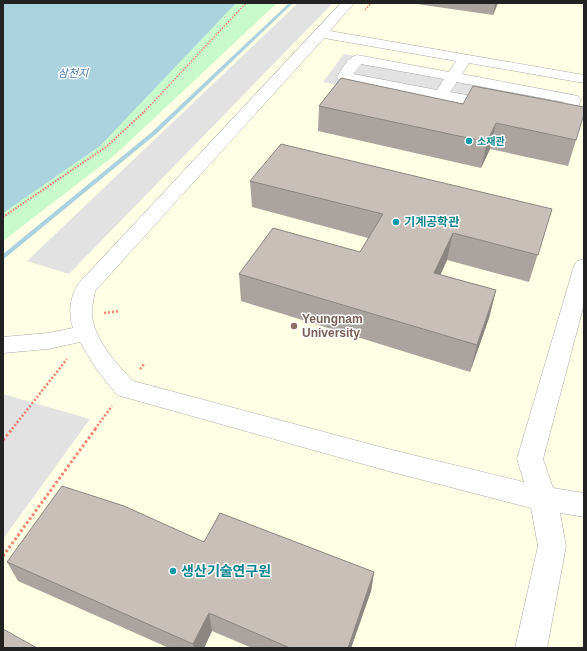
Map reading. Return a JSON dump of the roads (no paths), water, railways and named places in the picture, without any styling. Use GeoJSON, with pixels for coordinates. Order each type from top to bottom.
{"type":"FeatureCollection","features":[{"type":"Feature","properties":{"kind":"lane"},"geometry":{"type":"LineString","coordinates":[[348,3],[85,288],[80,316],[86,333],[108,370],[125,388],[388,460],[542,499],[584,505]]}},
{"type":"Feature","properties":{"kind":"lane"},"geometry":{"type":"LineString","coordinates":[[320,33],[584,79]]}},
{"type":"Feature","properties":{"kind":"lane"},"geometry":{"type":"LineString","coordinates":[[441,95],[465,58]]}},
{"type":"Feature","properties":{"kind":"lane"},"geometry":{"type":"LineString","coordinates":[[508,108],[344,77],[357,59],[573,99],[567,119],[538,114]]}},
{"type":"Feature","properties":{"kind":"lane"},"geometry":{"type":"LineString","coordinates":[[531,648],[552,546],[542,499],[530,459],[584,266]]}},
{"type":"Feature","properties":{"kind":"lane"},"geometry":{"type":"LineString","coordinates":[[3,345],[48,341],[86,333]]}},
{"type":"Feature","properties":{"kind":"water","name":"삼천지"},"geometry":{"type":"Polygon","coordinates":[[[3,3],[236,3],[100,146],[3,213],[3,3]]]}},
{"type":"Feature","properties":{"kind":"waterway"},"geometry":{"type":"LineString","coordinates":[[3,257],[154,133],[291,3]]}},
{"type":"Feature","properties":{"kind":"place","name":"소재관"},"geometry":{"type":"Point","coordinates":[469,141]}},
{"type":"Feature","properties":{"kind":"place","name":"기계공학관"},"geometry":{"type":"Point","coordinates":[396,222]}},
{"type":"Feature","properties":{"kind":"place","name":"Yeungnam University"},"geometry":{"type":"Point","coordinates":[294,326]}},
{"type":"Feature","properties":{"kind":"place","name":"생산기술연구원"},"geometry":{"type":"Point","coordinates":[173,571]}}]}
